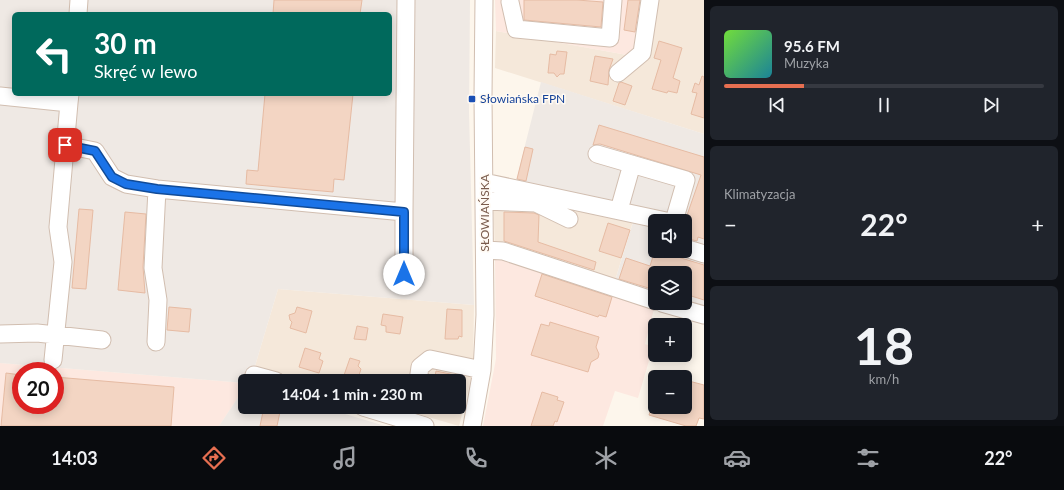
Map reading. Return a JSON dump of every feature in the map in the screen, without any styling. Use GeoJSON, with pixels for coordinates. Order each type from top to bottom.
{"type":"FeatureCollection","features":[{"type":"Feature","properties":{"kind":"street"},"geometry":{"type":"LineString","coordinates":[[78,12],[79,0]]}},
{"type":"Feature","properties":{"kind":"street"},"geometry":{"type":"LineString","coordinates":[[404,274],[406,0]]}},
{"type":"Feature","properties":{"kind":"street"},"geometry":{"type":"LineString","coordinates":[[484,0],[510,1],[516,29],[610,38],[613,0]]}},
{"type":"Feature","properties":{"kind":"street","name":"SŁOWIAŃSKA"},"geometry":{"type":"LineString","coordinates":[[472,426],[482,370],[485,315],[483,96],[484,0]]}},
{"type":"Feature","properties":{"kind":"street"},"geometry":{"type":"LineString","coordinates":[[618,73],[642,53],[650,0]]}},
{"type":"Feature","properties":{"kind":"street"},"geometry":{"type":"LineString","coordinates":[[0,96],[70,98],[58,227],[63,262],[53,360]]}},
{"type":"Feature","properties":{"kind":"street"},"geometry":{"type":"LineString","coordinates":[[65,145],[95,151],[112,177],[126,184],[157,189],[404,212]]}},
{"type":"Feature","properties":{"kind":"street"},"geometry":{"type":"LineString","coordinates":[[596,154],[686,180],[676,214]]}},
{"type":"Feature","properties":{"kind":"street"},"geometry":{"type":"LineString","coordinates":[[619,210],[632,164]]}},
{"type":"Feature","properties":{"kind":"street"},"geometry":{"type":"LineString","coordinates":[[484,182],[648,217]]}},
{"type":"Feature","properties":{"kind":"street"},"geometry":{"type":"LineString","coordinates":[[156,342],[158,300],[153,268],[157,189]]}},
{"type":"Feature","properties":{"kind":"street"},"geometry":{"type":"LineString","coordinates":[[484,201],[536,203],[568,219]]}},
{"type":"Feature","properties":{"kind":"street"},"geometry":{"type":"LineString","coordinates":[[485,250],[503,251],[648,299]]}},
{"type":"Feature","properties":{"kind":"street"},"geometry":{"type":"LineString","coordinates":[[692,250],[704,254]]}},
{"type":"Feature","properties":{"kind":"street"},"geometry":{"type":"LineString","coordinates":[[686,310],[704,315]]}},
{"type":"Feature","properties":{"kind":"street"},"geometry":{"type":"LineString","coordinates":[[0,334],[55,335],[102,340]]}},
{"type":"Feature","properties":{"kind":"street"},"geometry":{"type":"LineString","coordinates":[[419,374],[420,366],[430,359],[482,370]]}},
{"type":"Feature","properties":{"kind":"street"},"geometry":{"type":"LineString","coordinates":[[386,414],[425,426]]}},
{"type":"Feature","properties":{"kind":"shaded area"},"geometry":{"type":"Polygon","coordinates":[[[0,0],[470,0],[469,112],[474,305],[278,289],[255,366],[250,374],[238,374],[238,382],[64,368],[64,362],[0,363],[0,0]]]}},
{"type":"Feature","properties":{"kind":"shaded area"},"geometry":{"type":"Polygon","coordinates":[[[495,0],[643,0],[638,48],[627,55],[496,31],[495,0]]]}},
{"type":"Feature","properties":{"kind":"shaded area"},"geometry":{"type":"Polygon","coordinates":[[[643,0],[704,0],[704,134],[495,68],[496,31],[627,55],[643,0]]]}},
{"type":"Feature","properties":{"kind":"shaded area"},"geometry":{"type":"Polygon","coordinates":[[[541,82],[704,134],[704,309],[692,305],[692,266],[648,266],[648,294],[614,284],[634,219],[513,193],[541,82]]]}},
{"type":"Feature","properties":{"kind":"shaded area"},"geometry":{"type":"Polygon","coordinates":[[[493,189],[634,218],[614,284],[543,271],[495,258],[493,189]]]}},
{"type":"Feature","properties":{"kind":"shaded area"},"geometry":{"type":"Polygon","coordinates":[[[495,258],[648,303],[648,310],[654,310],[652,318],[648,318],[648,332],[645,344],[648,345],[649,362],[638,398],[615,391],[603,426],[483,426],[496,359],[495,258]]]}},
{"type":"Feature","properties":{"kind":"shaded area"},"geometry":{"type":"Polygon","coordinates":[[[278,289],[474,305],[473,371],[466,398],[466,374],[281,374],[255,366],[278,289]]]}},
{"type":"Feature","properties":{"kind":"shaded area"},"geometry":{"type":"Polygon","coordinates":[[[0,363],[12,364],[12,414],[64,414],[64,368],[238,382],[238,398],[219,426],[0,426],[0,363]]]}},
{"type":"Feature","properties":{"kind":"shaded area"},"geometry":{"type":"Polygon","coordinates":[[[238,398],[238,414],[345,414],[385,426],[219,426],[238,398]]]}},
{"type":"Feature","properties":{"kind":"shaded area"},"geometry":{"type":"Polygon","coordinates":[[[418,414],[462,414],[459,426],[418,414]]]}},
{"type":"Feature","properties":{"kind":"building"},"geometry":{"type":"Polygon","coordinates":[[[274,0],[362,0],[360,12],[273,12],[274,0]]]}},
{"type":"Feature","properties":{"kind":"building"},"geometry":{"type":"Polygon","coordinates":[[[524,0],[577,0],[603,2],[601,27],[524,20],[524,0]]]}},
{"type":"Feature","properties":{"kind":"building"},"geometry":{"type":"Polygon","coordinates":[[[628,0],[640,0],[635,32],[624,30],[628,0]]]}},
{"type":"Feature","properties":{"kind":"building"},"geometry":{"type":"Polygon","coordinates":[[[659,41],[682,48],[673,78],[680,81],[677,93],[668,91],[667,93],[652,89],[661,60],[654,58],[659,41]]]}},
{"type":"Feature","properties":{"kind":"building"},"geometry":{"type":"Polygon","coordinates":[[[557,51],[567,52],[564,74],[560,74],[557,77],[554,73],[548,73],[550,54],[556,55],[557,51]]]}},
{"type":"Feature","properties":{"kind":"building"},"geometry":{"type":"Polygon","coordinates":[[[595,56],[613,59],[609,70],[608,85],[590,81],[595,56]]]}},
{"type":"Feature","properties":{"kind":"building"},"geometry":{"type":"Polygon","coordinates":[[[702,76],[704,77],[704,118],[691,114],[697,93],[692,92],[695,83],[699,85],[702,76]]]}},
{"type":"Feature","properties":{"kind":"building"},"geometry":{"type":"Polygon","coordinates":[[[621,82],[632,86],[625,105],[613,101],[619,83],[621,82]]]}},
{"type":"Feature","properties":{"kind":"building"},"geometry":{"type":"Polygon","coordinates":[[[265,96],[353,96],[344,180],[334,179],[333,192],[246,184],[247,170],[258,171],[265,96]]]}},
{"type":"Feature","properties":{"kind":"building"},"geometry":{"type":"Polygon","coordinates":[[[599,125],[704,157],[704,239],[698,237],[697,241],[692,240],[692,214],[687,214],[701,175],[600,144],[593,145],[599,125]]]}},
{"type":"Feature","properties":{"kind":"building"},"geometry":{"type":"Polygon","coordinates":[[[525,147],[533,149],[526,181],[517,179],[525,147]]]}},
{"type":"Feature","properties":{"kind":"building"},"geometry":{"type":"Polygon","coordinates":[[[79,209],[93,210],[86,289],[72,288],[79,209]]]}},
{"type":"Feature","properties":{"kind":"building"},"geometry":{"type":"Polygon","coordinates":[[[125,212],[146,214],[143,267],[145,293],[118,290],[125,212]]]}},
{"type":"Feature","properties":{"kind":"building"},"geometry":{"type":"Polygon","coordinates":[[[504,212],[534,213],[539,215],[538,242],[596,262],[594,270],[504,241],[504,212]]]}},
{"type":"Feature","properties":{"kind":"building"},"geometry":{"type":"Polygon","coordinates":[[[608,223],[630,230],[621,258],[599,251],[608,223]]]}},
{"type":"Feature","properties":{"kind":"building"},"geometry":{"type":"Polygon","coordinates":[[[626,258],[650,266],[648,266],[648,288],[619,279],[626,258]]]}},
{"type":"Feature","properties":{"kind":"building"},"geometry":{"type":"Polygon","coordinates":[[[652,258],[681,258],[704,265],[704,300],[692,296],[692,266],[650,266],[652,258]]]}},
{"type":"Feature","properties":{"kind":"building"},"geometry":{"type":"Polygon","coordinates":[[[542,274],[612,297],[606,317],[599,315],[598,317],[535,296],[542,274]]]}},
{"type":"Feature","properties":{"kind":"building"},"geometry":{"type":"Polygon","coordinates":[[[169,307],[191,309],[189,332],[167,330],[169,307]]]}},
{"type":"Feature","properties":{"kind":"building"},"geometry":{"type":"Polygon","coordinates":[[[297,307],[312,311],[306,333],[290,328],[292,322],[289,315],[295,313],[297,307]]]}},
{"type":"Feature","properties":{"kind":"building"},"geometry":{"type":"Polygon","coordinates":[[[447,309],[462,310],[462,337],[459,336],[458,339],[445,339],[447,309]]]}},
{"type":"Feature","properties":{"kind":"building"},"geometry":{"type":"Polygon","coordinates":[[[383,314],[403,317],[400,334],[386,332],[386,326],[381,325],[383,314]]]}},
{"type":"Feature","properties":{"kind":"building"},"geometry":{"type":"Polygon","coordinates":[[[550,322],[599,337],[596,347],[599,354],[598,358],[591,362],[588,372],[531,355],[541,324],[549,326],[550,322]]]}},
{"type":"Feature","properties":{"kind":"building"},"geometry":{"type":"Polygon","coordinates":[[[357,326],[368,328],[366,340],[354,339],[357,326]]]}},
{"type":"Feature","properties":{"kind":"building"},"geometry":{"type":"Polygon","coordinates":[[[305,348],[321,353],[319,359],[323,361],[319,373],[299,367],[305,348]]]}},
{"type":"Feature","properties":{"kind":"building"},"geometry":{"type":"Polygon","coordinates":[[[350,358],[360,361],[358,366],[361,369],[359,374],[344,374],[350,358]]]}},
{"type":"Feature","properties":{"kind":"building"},"geometry":{"type":"Polygon","coordinates":[[[436,371],[450,374],[435,374],[436,371]]]}},
{"type":"Feature","properties":{"kind":"building"},"geometry":{"type":"Polygon","coordinates":[[[6,373],[12,374],[12,414],[64,414],[64,378],[174,387],[171,426],[1,426],[6,373]]]}},
{"type":"Feature","properties":{"kind":"building"},"geometry":{"type":"Polygon","coordinates":[[[692,382],[704,385],[704,419],[699,418],[696,426],[686,426],[649,415],[692,414],[692,382]]]}},
{"type":"Feature","properties":{"kind":"building"},"geometry":{"type":"Polygon","coordinates":[[[542,392],[558,397],[557,400],[564,402],[557,422],[555,421],[553,426],[531,426],[542,392]]]}},
{"type":"Feature","properties":{"kind":"building"},"geometry":{"type":"Polygon","coordinates":[[[263,414],[280,414],[277,426],[260,426],[263,414]]]}},
{"type":"Feature","properties":{"kind":"place","name":"Słowiańska FPN"},"geometry":{"type":"Point","coordinates":[472,99]}},
{"type":"Feature","properties":{"kind":"route"},"geometry":{"type":"LineString","coordinates":[[65,145],[95,151],[112,177],[126,184],[157,189],[404,212],[404,274]]}}]}
